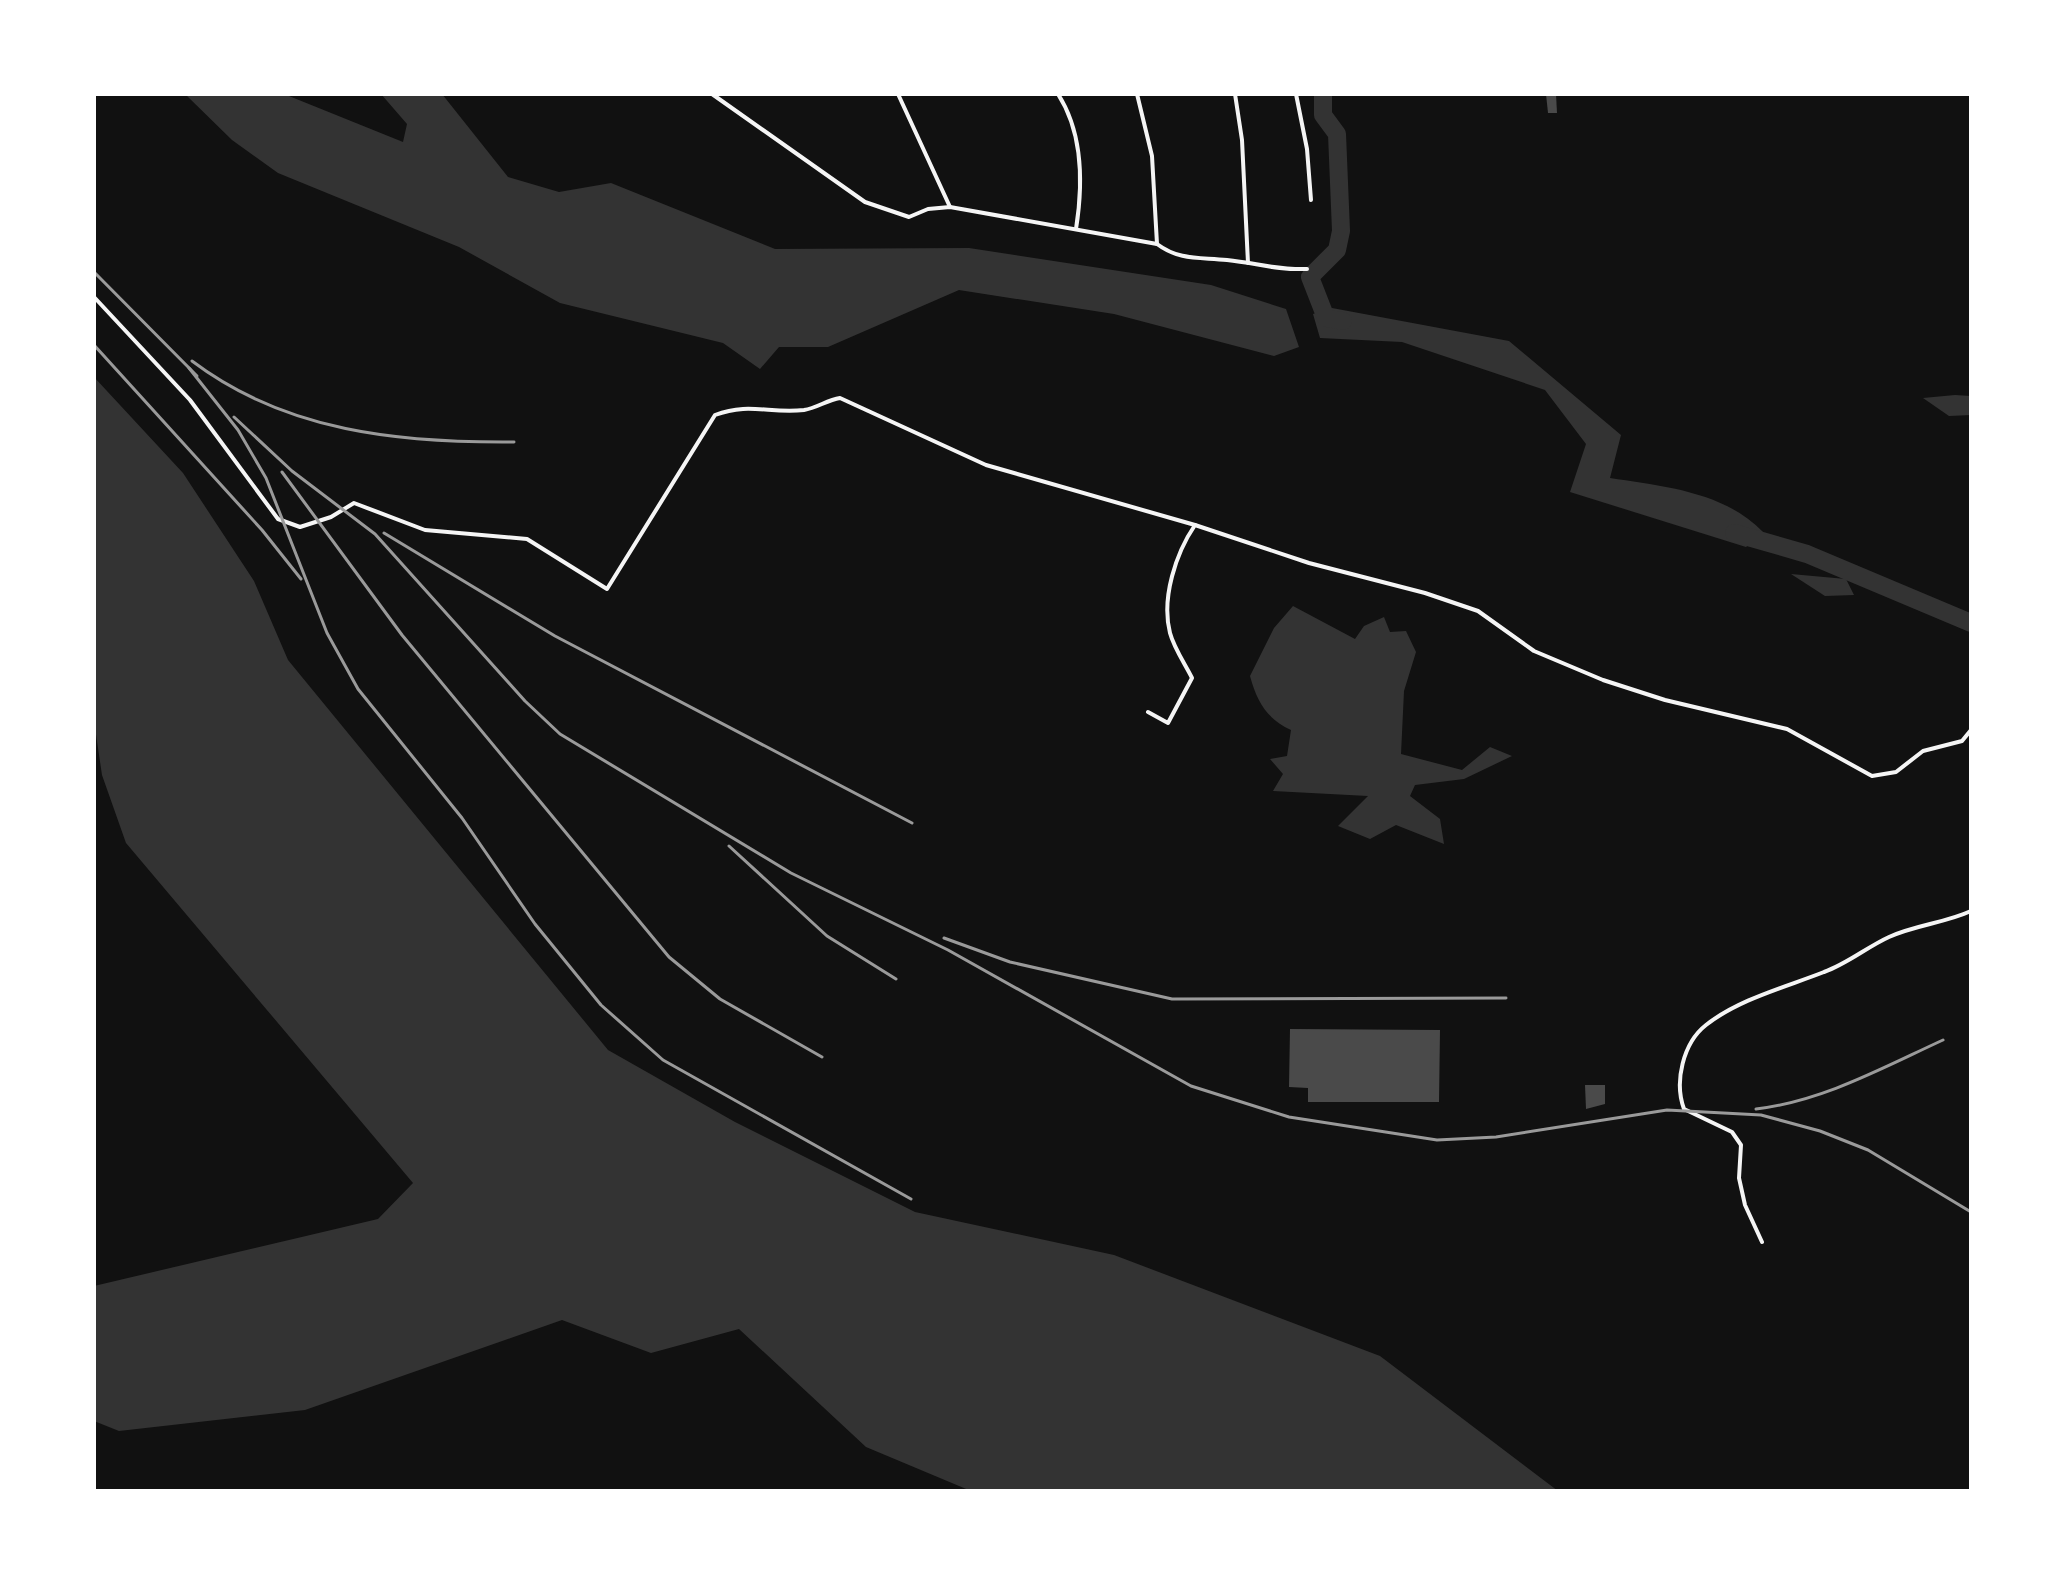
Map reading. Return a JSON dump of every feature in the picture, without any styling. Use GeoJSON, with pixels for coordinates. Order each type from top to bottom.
{"type":"FeatureCollection","features":[{"type":"Feature","properties":{"kind":"street"},"geometry":{"type":"LineString","coordinates":[[712,94],[865,202],[909,217],[928,209],[950,207],[1157,244],[1174,256],[1189,259],[1248,263],[1273,270],[1307,269]]}},
{"type":"Feature","properties":{"kind":"street"},"geometry":{"type":"LineString","coordinates":[[898,94],[950,207]]}},
{"type":"Feature","properties":{"kind":"street"},"geometry":{"type":"LineString","coordinates":[[1058,94],[1070,112],[1077,147],[1082,194],[1076,229]]}},
{"type":"Feature","properties":{"kind":"street"},"geometry":{"type":"LineString","coordinates":[[1137,94],[1152,156],[1157,244]]}},
{"type":"Feature","properties":{"kind":"street"},"geometry":{"type":"LineString","coordinates":[[1235,94],[1242,140],[1248,263]]}},
{"type":"Feature","properties":{"kind":"street"},"geometry":{"type":"LineString","coordinates":[[1296,94],[1307,149],[1311,200]]}},
{"type":"Feature","properties":{"kind":"street"},"geometry":{"type":"LineString","coordinates":[[94,297],[190,400],[278,519],[300,527],[331,517],[354,503],[425,530],[527,539],[607,589],[715,415],[736,407],[781,412],[809,410],[824,400],[840,398],[986,465],[1478,611],[1534,651],[1603,680],[1665,700],[1787,729],[1872,776],[1896,772],[1923,751],[1962,741],[1971,730]]}},
{"type":"Feature","properties":{"kind":"street"},"geometry":{"type":"LineString","coordinates":[[1148,712],[1168,723],[1192,678],[1170,632],[1168,595],[1176,563],[1195,525]]}},
{"type":"Feature","properties":{"kind":"street"},"geometry":{"type":"LineString","coordinates":[[1762,1242],[1745,1205],[1739,1178],[1741,1145],[1732,1132],[1684,1109],[1680,1072],[1690,1047],[1704,1026],[1735,1008],[1834,969],[1891,936],[1971,911]]}},
{"type":"Feature","properties":{"kind":"shaded area"},"geometry":{"type":"Polygon","coordinates":[[[185,94],[284,94],[403,142],[407,124],[381,94],[442,94],[508,177],[559,192],[611,183],[775,249],[969,248],[1211,285],[1286,309],[1299,347],[1274,356],[1114,314],[959,290],[828,347],[779,347],[760,369],[723,343],[560,303],[459,247],[278,173],[232,140],[185,94]]]}},
{"type":"Feature","properties":{"kind":"shaded area"},"geometry":{"type":"Polygon","coordinates":[[[1332,308],[1509,341],[1621,435],[1610,478],[1672,488],[1712,499],[1748,519],[1763,532],[1746,547],[1570,492],[1586,444],[1545,390],[1402,342],[1320,338],[1313,314],[1332,308]]]}},
{"type":"Feature","properties":{"kind":"shaded area"},"geometry":{"type":"Polygon","coordinates":[[[94,377],[183,473],[254,581],[288,660],[608,1050],[735,1122],[915,1212],[1114,1255],[1380,1356],[1558,1491],[971,1491],[866,1447],[739,1329],[651,1353],[562,1320],[305,1410],[119,1431],[94,1421],[94,1286],[378,1219],[413,1183],[126,843],[102,775],[94,721],[94,377]]]}},
{"type":"Feature","properties":{"kind":"shaded area"},"geometry":{"type":"Polygon","coordinates":[[[1971,396],[1971,415],[1949,416],[1923,398],[1971,396]]]}},
{"type":"Feature","properties":{"kind":"shaded area"},"geometry":{"type":"Polygon","coordinates":[[[1791,574],[1846,579],[1854,595],[1825,596],[1791,574]]]}},
{"type":"Feature","properties":{"kind":"shaded area"},"geometry":{"type":"Polygon","coordinates":[[[1293,606],[1355,639],[1364,626],[1384,617],[1390,632],[1406,631],[1416,652],[1404,691],[1401,754],[1462,770],[1490,747],[1512,756],[1464,779],[1415,785],[1410,796],[1440,819],[1444,844],[1396,825],[1370,839],[1338,826],[1368,796],[1273,791],[1283,774],[1270,759],[1287,756],[1291,730],[1275,721],[1264,709],[1250,676],[1274,628],[1293,606]]]}},
{"type":"Feature","properties":{"kind":"building"},"geometry":{"type":"Polygon","coordinates":[[[1546,94],[1556,94],[1557,113],[1548,113],[1546,94]]]}},
{"type":"Feature","properties":{"kind":"building"},"geometry":{"type":"Polygon","coordinates":[[[1290,1029],[1440,1030],[1439,1102],[1308,1102],[1308,1088],[1289,1087],[1290,1029]]]}},
{"type":"Feature","properties":{"kind":"building"},"geometry":{"type":"Polygon","coordinates":[[[1585,1085],[1605,1085],[1605,1104],[1586,1109],[1585,1085]]]}},
{"type":"Feature","properties":{"kind":"waterway"},"geometry":{"type":"LineString","coordinates":[[1323,94],[1323,115],[1337,134],[1341,231],[1337,250],[1310,277],[1326,318],[1343,321]]}},
{"type":"Feature","properties":{"kind":"waterway"},"geometry":{"type":"LineString","coordinates":[[1734,533],[1807,554],[1971,623]]}},
{"type":"Feature","properties":{"kind":"railway"},"geometry":{"type":"LineString","coordinates":[[94,272],[197,376]]}},
{"type":"Feature","properties":{"kind":"railway"},"geometry":{"type":"LineString","coordinates":[[94,345],[262,530],[301,579]]}},
{"type":"Feature","properties":{"kind":"railway"},"geometry":{"type":"LineString","coordinates":[[192,361],[228,385],[266,404],[305,418],[387,436],[514,442]]}},
{"type":"Feature","properties":{"kind":"railway"},"geometry":{"type":"LineString","coordinates":[[189,368],[238,430],[266,478],[327,633],[358,689],[462,818],[535,924],[601,1005],[663,1060],[911,1199]]}},
{"type":"Feature","properties":{"kind":"railway"},"geometry":{"type":"LineString","coordinates":[[234,417],[292,471],[375,534],[525,701],[560,734],[791,873],[948,950],[1191,1086],[1289,1117],[1437,1140],[1496,1137],[1667,1110],[1761,1115],[1820,1131],[1868,1150],[1971,1212]]}},
{"type":"Feature","properties":{"kind":"railway"},"geometry":{"type":"LineString","coordinates":[[282,472],[402,635],[669,957],[720,999],[822,1057]]}},
{"type":"Feature","properties":{"kind":"railway"},"geometry":{"type":"LineString","coordinates":[[384,533],[555,636],[912,823]]}},
{"type":"Feature","properties":{"kind":"railway"},"geometry":{"type":"LineString","coordinates":[[729,846],[827,936],[896,979]]}},
{"type":"Feature","properties":{"kind":"railway"},"geometry":{"type":"LineString","coordinates":[[944,938],[1010,962],[1172,999],[1506,998]]}},
{"type":"Feature","properties":{"kind":"railway"},"geometry":{"type":"LineString","coordinates":[[1756,1109],[1829,1091],[1943,1040]]}}]}
